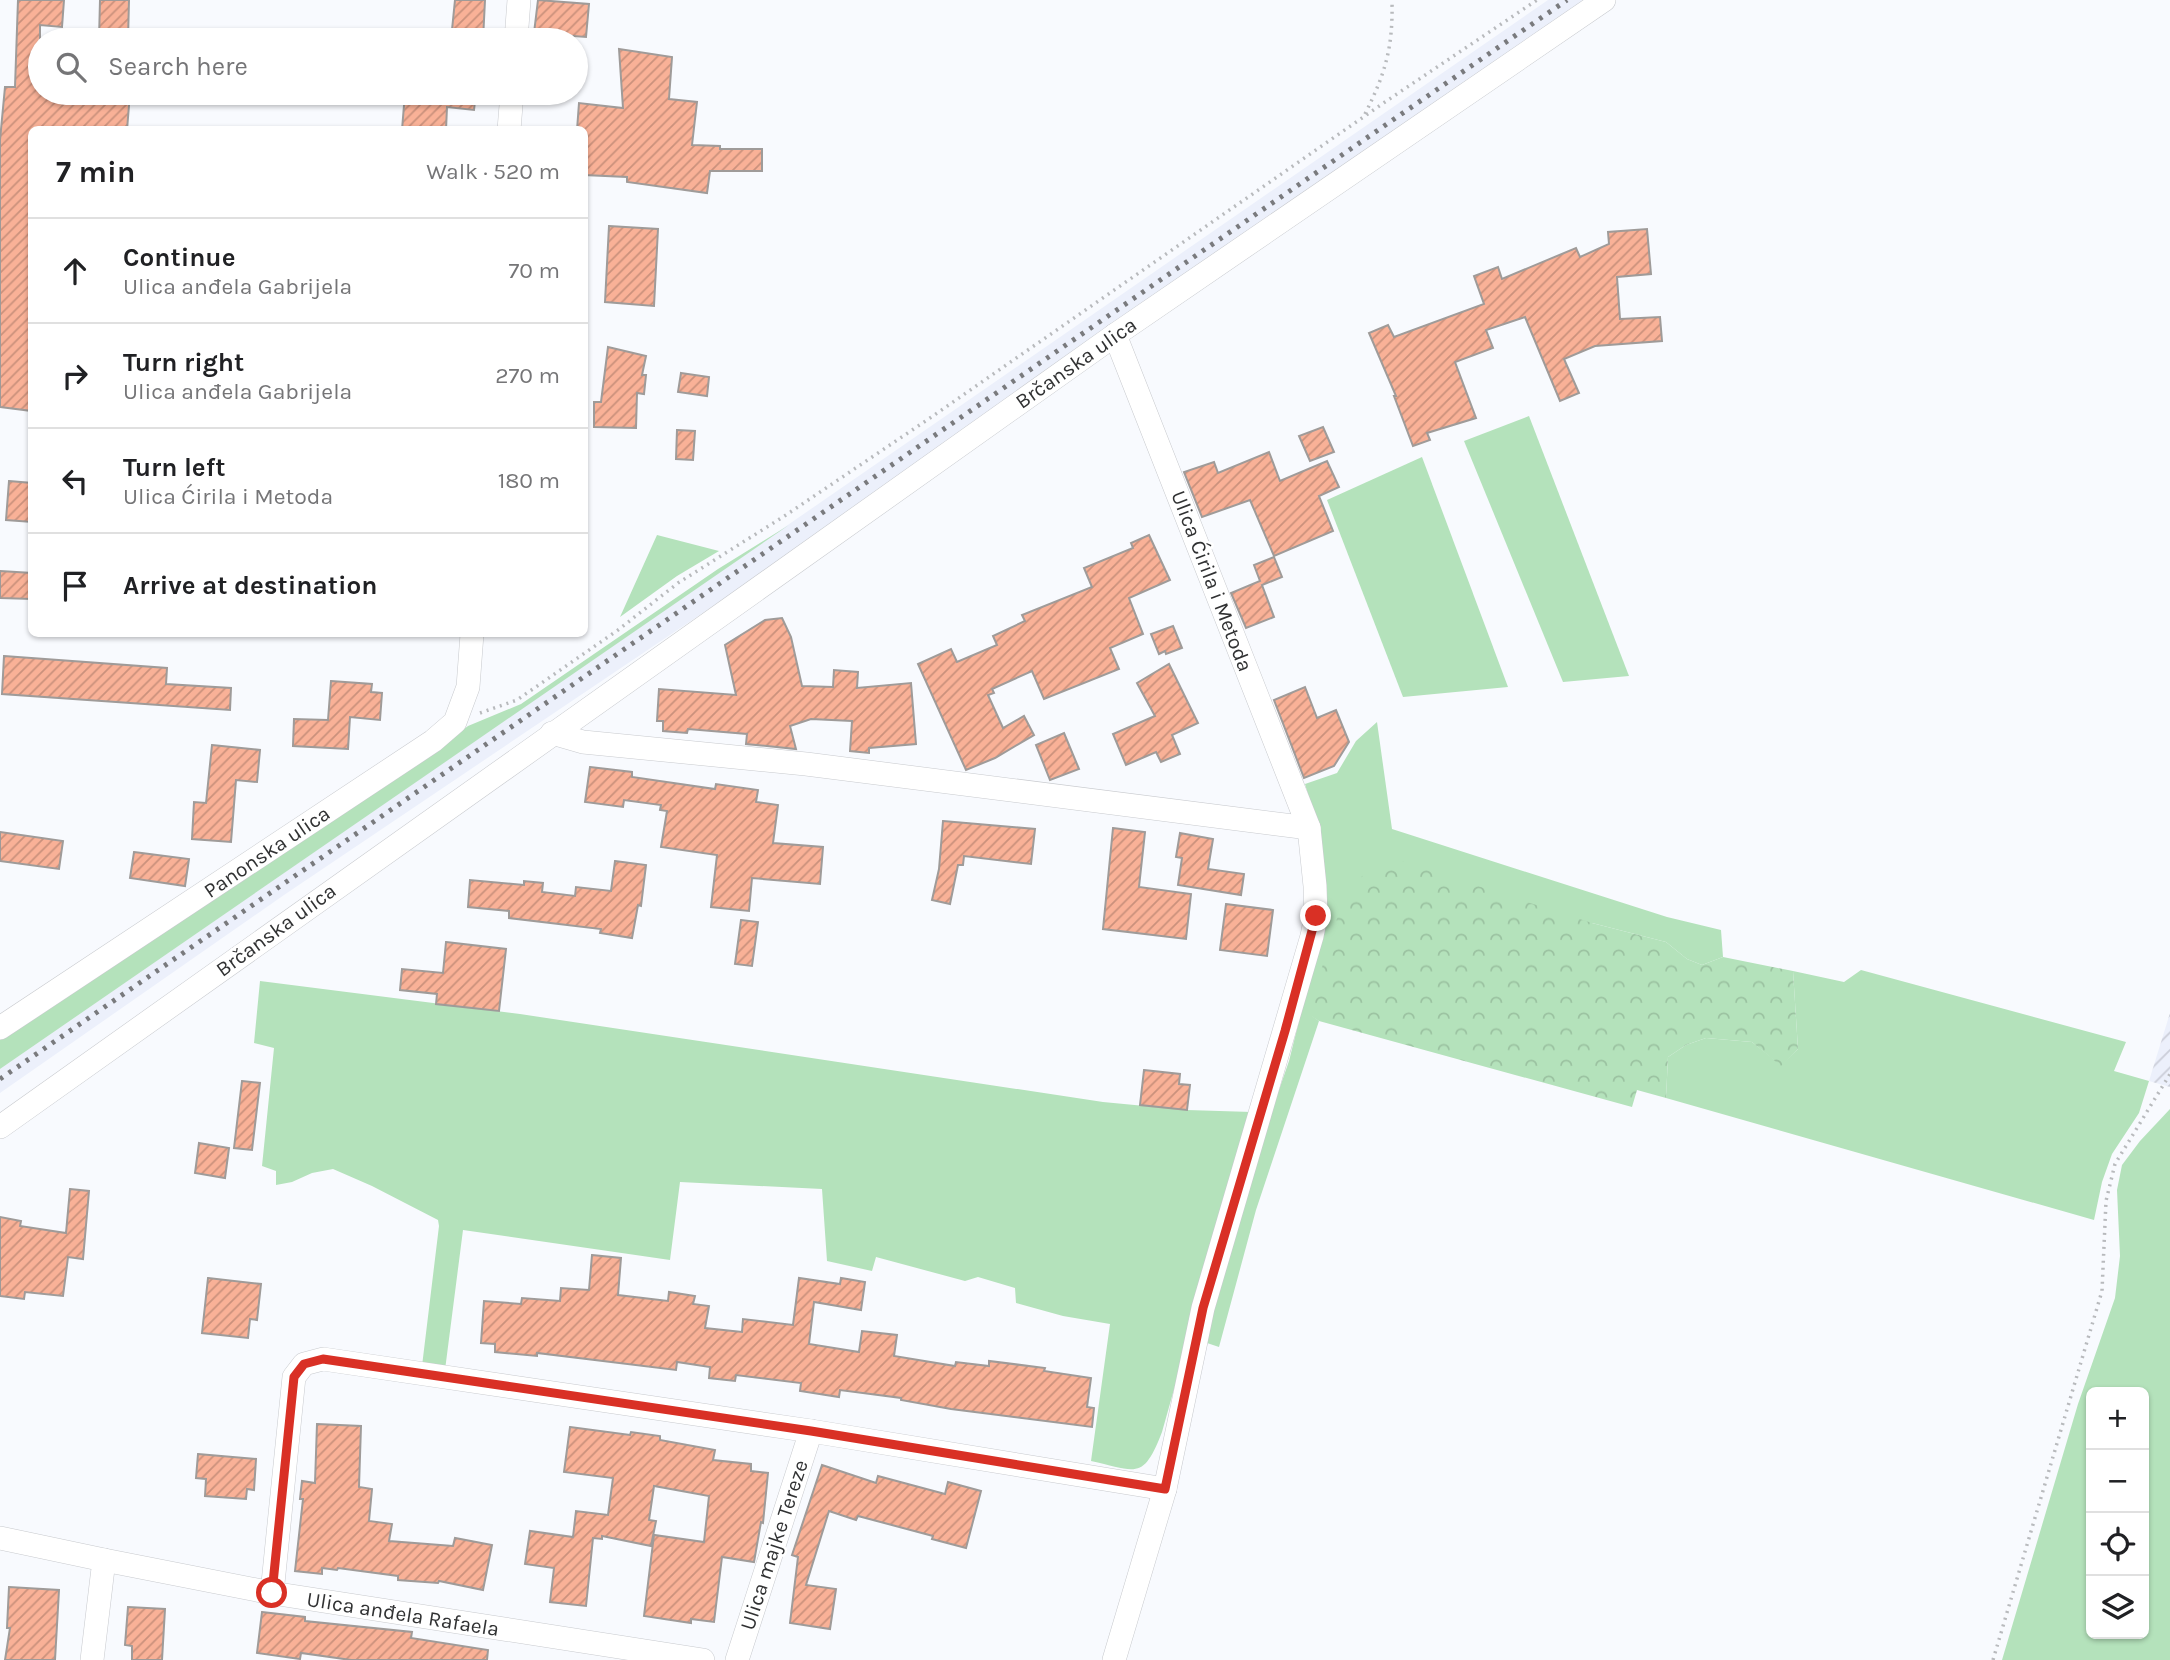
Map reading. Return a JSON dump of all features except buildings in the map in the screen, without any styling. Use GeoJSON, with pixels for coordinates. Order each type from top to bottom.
{"type":"FeatureCollection","features":[{"type":"Feature","properties":{"kind":"street"},"geometry":{"type":"LineString","coordinates":[[517,28],[519,0]]}},
{"type":"Feature","properties":{"kind":"street","name":"Brčanska ulica"},"geometry":{"type":"LineString","coordinates":[[0,1128],[1115,335],[1604,0]]}},
{"type":"Feature","properties":{"kind":"street"},"geometry":{"type":"LineString","coordinates":[[509,126],[511,105]]}},
{"type":"Feature","properties":{"kind":"street","name":"Ulica Ćirila i Metoda"},"geometry":{"type":"LineString","coordinates":[[1114,1660],[1165,1489],[1203,1308],[1316,916],[1309,828],[1115,335]]}},
{"type":"Feature","properties":{"kind":"street"},"geometry":{"type":"LineString","coordinates":[[455,722],[468,687],[472,637]]}},
{"type":"Feature","properties":{"kind":"street","name":"Panonska ulica"},"geometry":{"type":"LineString","coordinates":[[0,1028],[433,741],[455,722]]}},
{"type":"Feature","properties":{"kind":"street"},"geometry":{"type":"LineString","coordinates":[[552,733],[583,742],[806,764],[1309,828]]}},
{"type":"Feature","properties":{"kind":"street"},"geometry":{"type":"LineString","coordinates":[[272,1593],[294,1377],[304,1364],[323,1359],[811,1431],[1165,1489]]}},
{"type":"Feature","properties":{"kind":"street","name":"Ulica majke Tereze"},"geometry":{"type":"LineString","coordinates":[[737,1660],[811,1431]]}},
{"type":"Feature","properties":{"kind":"street","name":"Ulica anđela Rafaela"},"geometry":{"type":"LineString","coordinates":[[0,1538],[272,1593],[703,1660]]}},
{"type":"Feature","properties":{"kind":"street"},"geometry":{"type":"LineString","coordinates":[[92,1660],[104,1560]]}},
{"type":"Feature","properties":{"kind":"path"},"geometry":{"type":"LineString","coordinates":[[1364,116],[1382,79],[1392,34],[1392,0]]}},
{"type":"Feature","properties":{"kind":"path"},"geometry":{"type":"LineString","coordinates":[[455,722],[517,700],[618,630],[678,583],[786,515],[919,425],[1364,116],[1537,0]]}},
{"type":"Feature","properties":{"kind":"path"},"geometry":{"type":"LineString","coordinates":[[1993,1660],[2102,1291],[2106,1201],[2115,1164],[2170,1074]]}},
{"type":"Feature","properties":{"kind":"shaded area"},"geometry":{"type":"Polygon","coordinates":[[[1548,0],[1586,0],[762,573],[284,895],[0,1093],[0,1069],[1548,0]]]}},
{"type":"Feature","properties":{"kind":"shaded area"},"geometry":{"type":"Polygon","coordinates":[[[2170,1013],[2170,1087],[2149,1081],[2170,1013]]]}},
{"type":"Feature","properties":{"kind":"green space"},"geometry":{"type":"Polygon","coordinates":[[[1529,416],[1629,676],[1563,682],[1464,441],[1529,416]]]}},
{"type":"Feature","properties":{"kind":"green space"},"geometry":{"type":"Polygon","coordinates":[[[1422,457],[1508,687],[1403,697],[1327,500],[1422,457]]]}},
{"type":"Feature","properties":{"kind":"green space"},"geometry":{"type":"Polygon","coordinates":[[[789,525],[0,1069],[0,1037],[468,726],[521,704],[718,569],[789,525]]]}},
{"type":"Feature","properties":{"kind":"green space"},"geometry":{"type":"Polygon","coordinates":[[[657,535],[719,551],[677,576],[620,617],[657,535]]]}},
{"type":"Feature","properties":{"kind":"green space"},"geometry":{"type":"Polygon","coordinates":[[[1377,722],[1392,829],[1667,917],[1721,930],[1723,957],[1702,965],[1687,959],[1666,942],[1592,923],[1312,1016],[1319,1021],[1256,1210],[1219,1347],[1204,1342],[1260,1145],[1289,1061],[1304,1001],[1317,825],[1305,784],[1337,773],[1356,741],[1377,722]]]}},
{"type":"Feature","properties":{"kind":"green space"},"geometry":{"type":"Polygon","coordinates":[[[1395,859],[1592,923],[1666,942],[1687,959],[1702,965],[1723,957],[1793,971],[1798,1049],[1781,1066],[1752,1042],[1706,1038],[1686,1045],[1668,1057],[1666,1098],[1637,1090],[1632,1107],[1319,1021],[1311,1016],[1314,993],[1344,896],[1365,873],[1395,859]]]}},
{"type":"Feature","properties":{"kind":"green space"},"geometry":{"type":"Polygon","coordinates":[[[1861,970],[2126,1042],[2114,1071],[2149,1081],[2139,1113],[2112,1154],[2102,1182],[2094,1220],[1666,1098],[1668,1057],[1686,1045],[1706,1038],[1752,1042],[1781,1065],[1798,1049],[1793,971],[1844,982],[1861,970]]]}},
{"type":"Feature","properties":{"kind":"green space"},"geometry":{"type":"Polygon","coordinates":[[[260,981],[520,1014],[1103,1102],[1187,1110],[1252,1112],[1162,1432],[1155,1448],[1149,1459],[1137,1469],[1091,1461],[1110,1324],[1063,1316],[1016,1303],[1015,1288],[978,1277],[965,1281],[876,1257],[872,1271],[827,1261],[822,1189],[680,1182],[670,1260],[463,1230],[445,1370],[422,1366],[438,1220],[333,1169],[276,1185],[276,1171],[262,1166],[274,1048],[254,1043],[260,981]]]}},
{"type":"Feature","properties":{"kind":"green space"},"geometry":{"type":"Polygon","coordinates":[[[2170,1109],[2170,1660],[2002,1660],[2078,1404],[2115,1298],[2120,1256],[2117,1190],[2122,1165],[2170,1109]]]}},
{"type":"Feature","properties":{"kind":"railway"},"geometry":{"type":"LineString","coordinates":[[0,1079],[1567,0]]}},
{"type":"Feature","properties":{"kind":"route"},"geometry":{"type":"LineString","coordinates":[[272,1593],[294,1377],[304,1364],[323,1359],[811,1431],[1165,1489],[1203,1308],[1316,916]]}}]}
